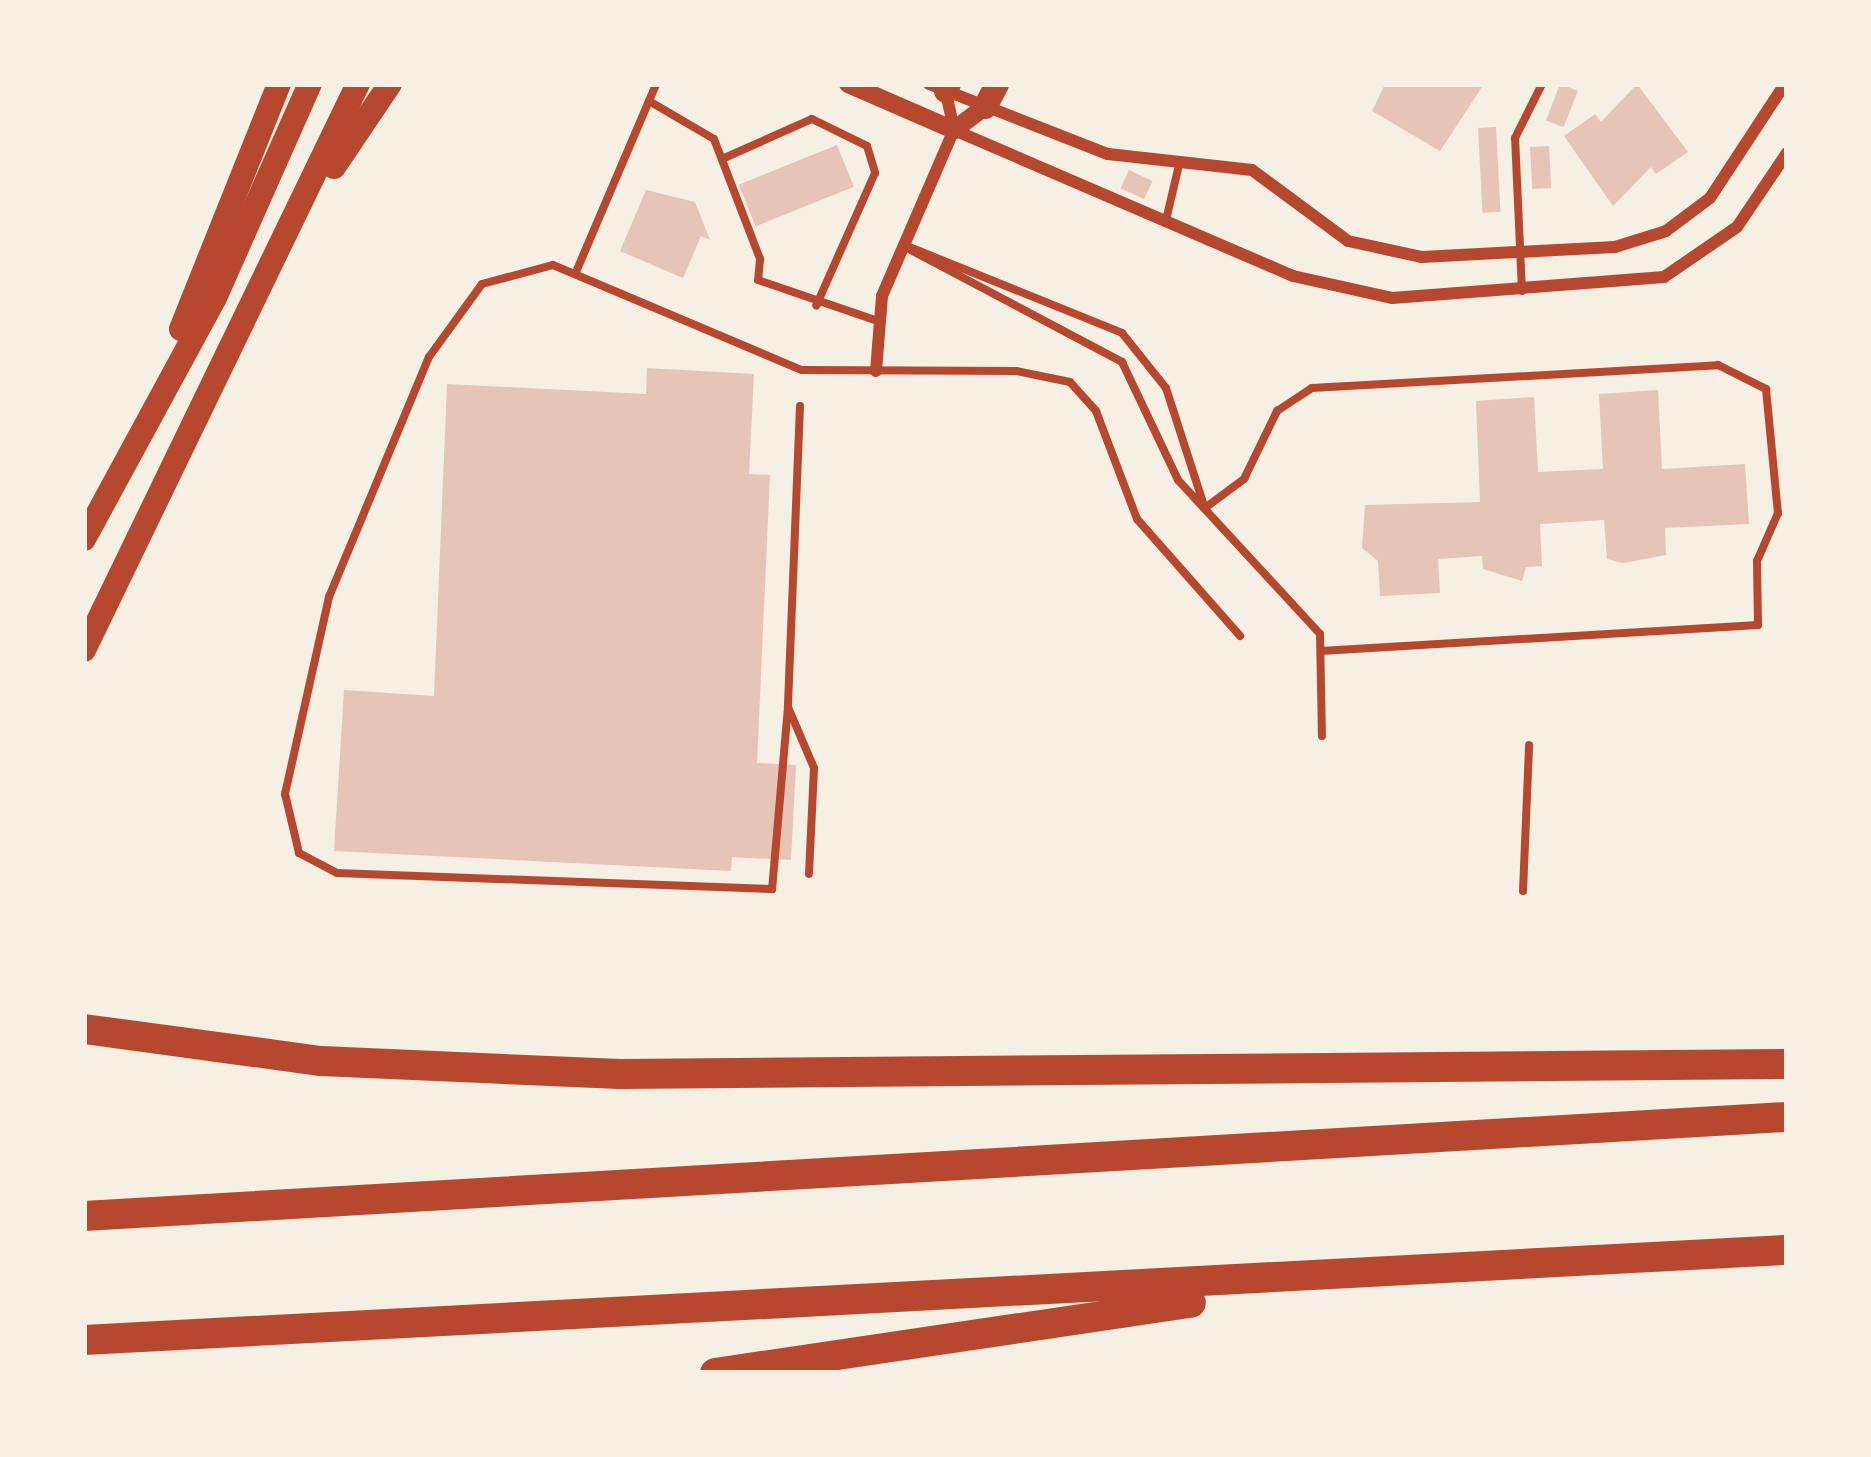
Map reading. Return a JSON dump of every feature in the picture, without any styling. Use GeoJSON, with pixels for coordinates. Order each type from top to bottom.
{"type":"FeatureCollection","features":[{"type":"Feature","properties":{"kind":"highway"},"geometry":{"type":"LineString","coordinates":[[84,1018],[161,1041]]}},
{"type":"Feature","properties":{"kind":"highway"},"geometry":{"type":"LineString","coordinates":[[84,1029],[161,1041],[620,1075],[1787,1064]]}},
{"type":"Feature","properties":{"kind":"highway"},"geometry":{"type":"LineString","coordinates":[[84,1216],[1787,1117]]}},
{"type":"Feature","properties":{"kind":"highway"},"geometry":{"type":"LineString","coordinates":[[84,1340],[1291,1282],[1787,1250]]}},
{"type":"Feature","properties":{"kind":"highway"},"geometry":{"type":"LineString","coordinates":[[715,1373],[1291,1282]]}},
{"type":"Feature","properties":{"kind":"main road"},"geometry":{"type":"LineString","coordinates":[[154,398],[279,84]]}},
{"type":"Feature","properties":{"kind":"main road"},"geometry":{"type":"LineString","coordinates":[[84,539],[154,398],[214,298],[310,84]]}},
{"type":"Feature","properties":{"kind":"main road"},"geometry":{"type":"LineString","coordinates":[[84,650],[290,234],[358,84]]}},
{"type":"Feature","properties":{"kind":"main road"},"geometry":{"type":"LineString","coordinates":[[290,234],[390,84]]}},
{"type":"Feature","properties":{"kind":"street"},"geometry":{"type":"LineString","coordinates":[[848,84],[1165,221],[1359,294],[1640,285],[1690,263],[1737,227],[1787,153]]}},
{"type":"Feature","properties":{"kind":"street"},"geometry":{"type":"LineString","coordinates":[[954,130],[942,86],[991,95],[1108,154],[1252,170],[1368,250],[1520,253],[1666,232],[1710,198],[1785,84]]}},
{"type":"Feature","properties":{"kind":"street"},"geometry":{"type":"LineString","coordinates":[[876,371],[878,321],[903,246],[954,130],[991,95]]}},
{"type":"Feature","properties":{"kind":"lane"},"geometry":{"type":"LineString","coordinates":[[576,272],[656,84]]}},
{"type":"Feature","properties":{"kind":"lane"},"geometry":{"type":"LineString","coordinates":[[1522,292],[1515,138],[1542,84]]}},
{"type":"Feature","properties":{"kind":"lane"},"geometry":{"type":"LineString","coordinates":[[649,101],[705,131],[722,159],[758,280],[816,306],[878,321]]}},
{"type":"Feature","properties":{"kind":"lane"},"geometry":{"type":"LineString","coordinates":[[722,159],[812,118],[867,146],[875,172],[816,306]]}},
{"type":"Feature","properties":{"kind":"lane"},"geometry":{"type":"LineString","coordinates":[[1165,221],[1180,161]]}},
{"type":"Feature","properties":{"kind":"lane"},"geometry":{"type":"LineString","coordinates":[[903,246],[950,255],[1122,333],[1166,388],[1205,508]]}},
{"type":"Feature","properties":{"kind":"lane"},"geometry":{"type":"LineString","coordinates":[[903,246],[1109,350],[1144,394],[1169,466],[1312,620],[1325,651],[1322,736]]}},
{"type":"Feature","properties":{"kind":"lane"},"geometry":{"type":"LineString","coordinates":[[800,406],[788,706],[772,889],[337,873],[299,854],[286,826],[329,597],[429,357],[496,275],[534,263],[576,272],[789,366],[1016,371],[1070,382],[1096,411],[1136,519],[1240,636]]}},
{"type":"Feature","properties":{"kind":"lane"},"geometry":{"type":"LineString","coordinates":[[1205,508],[1244,479],[1277,411],[1312,388],[1718,365],[1766,389],[1778,513],[1756,561],[1757,625],[1325,651]]}},
{"type":"Feature","properties":{"kind":"lane"},"geometry":{"type":"LineString","coordinates":[[788,706],[814,768],[808,874]]}},
{"type":"Feature","properties":{"kind":"lane"},"geometry":{"type":"LineString","coordinates":[[1523,891],[1529,745]]}},
{"type":"Feature","properties":{"kind":"building"},"geometry":{"type":"Polygon","coordinates":[[[1385,84],[1484,84],[1440,151],[1372,111],[1385,84]]]}},
{"type":"Feature","properties":{"kind":"building"},"geometry":{"type":"Polygon","coordinates":[[[1560,84],[1578,91],[1564,127],[1546,120],[1560,84]]]}},
{"type":"Feature","properties":{"kind":"building"},"geometry":{"type":"Polygon","coordinates":[[[1637,84],[1688,152],[1656,174],[1651,167],[1613,206],[1564,136],[1595,114],[1601,122],[1637,84]]]}},
{"type":"Feature","properties":{"kind":"building"},"geometry":{"type":"Polygon","coordinates":[[[1496,127],[1500,212],[1482,213],[1478,128],[1496,127]]]}},
{"type":"Feature","properties":{"kind":"building"},"geometry":{"type":"Polygon","coordinates":[[[837,145],[854,187],[756,226],[739,185],[837,145]]]}},
{"type":"Feature","properties":{"kind":"building"},"geometry":{"type":"Polygon","coordinates":[[[1549,146],[1551,188],[1532,189],[1530,147],[1549,146]]]}},
{"type":"Feature","properties":{"kind":"building"},"geometry":{"type":"Polygon","coordinates":[[[1129,170],[1153,181],[1144,199],[1121,188],[1129,170]]]}},
{"type":"Feature","properties":{"kind":"building"},"geometry":{"type":"Polygon","coordinates":[[[646,190],[695,202],[710,240],[701,236],[683,278],[620,251],[646,190]]]}},
{"type":"Feature","properties":{"kind":"building"},"geometry":{"type":"Polygon","coordinates":[[[647,368],[754,374],[749,474],[770,475],[757,763],[796,765],[791,860],[732,857],[731,871],[334,851],[344,690],[434,696],[447,384],[646,394],[647,368]]]}},
{"type":"Feature","properties":{"kind":"building"},"geometry":{"type":"Polygon","coordinates":[[[1658,390],[1662,469],[1745,464],[1749,524],[1665,528],[1666,555],[1623,563],[1607,559],[1604,520],[1540,524],[1542,566],[1526,567],[1522,581],[1483,569],[1482,556],[1438,559],[1440,593],[1380,596],[1378,561],[1362,548],[1365,505],[1480,502],[1476,401],[1534,397],[1538,472],[1603,469],[1599,394],[1658,390]]]}}]}
